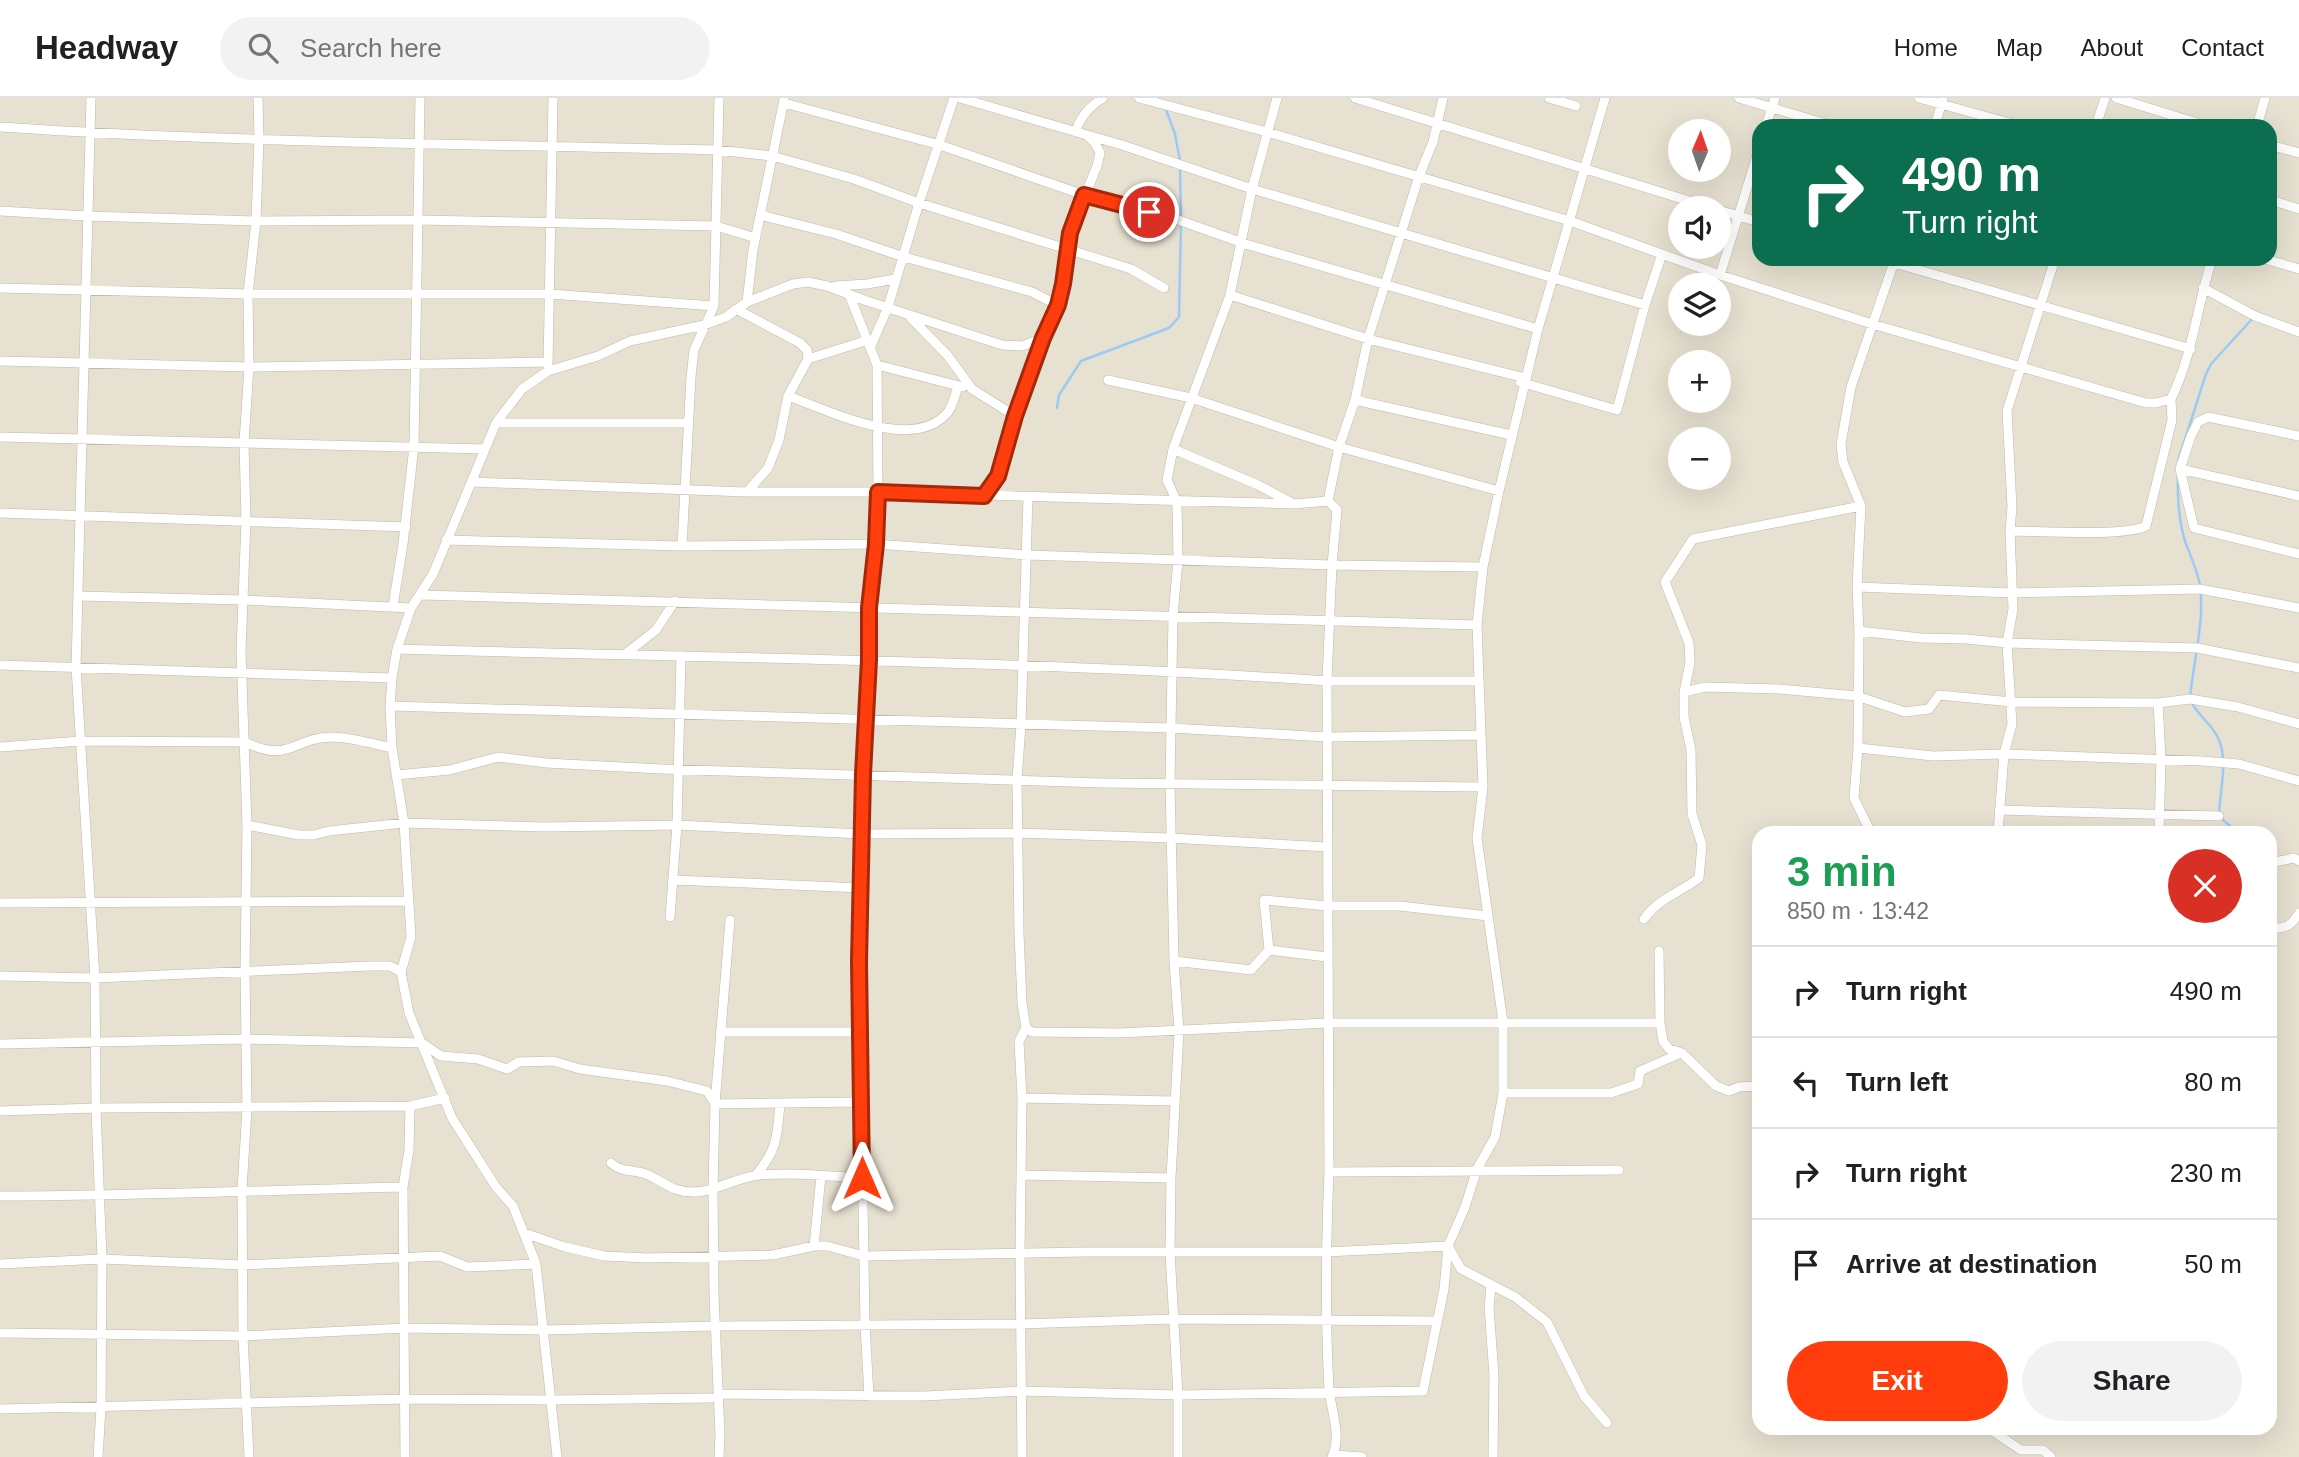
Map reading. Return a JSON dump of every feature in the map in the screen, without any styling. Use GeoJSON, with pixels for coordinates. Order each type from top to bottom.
{"type":"FeatureCollection","features":[{"type":"Feature","properties":{"kind":"street"},"geometry":{"type":"LineString","coordinates":[[91,98],[76,667],[97,1042],[96,1108],[102,1259],[98,1457]]}},
{"type":"Feature","properties":{"kind":"street"},"geometry":{"type":"LineString","coordinates":[[249,1457],[242,1265],[242,1190],[247,1108],[247,825],[241,651],[246,521],[244,442],[249,367],[248,294],[256,221],[258,98]]}},
{"type":"Feature","properties":{"kind":"street"},"geometry":{"type":"LineString","coordinates":[[393,606],[406,527],[414,446],[420,98]]}},
{"type":"Feature","properties":{"kind":"street"},"geometry":{"type":"LineString","coordinates":[[553,98],[548,366],[522,389],[496,423],[433,574],[422,595],[411,608],[397,649],[390,706],[392,748],[404,823],[411,937],[401,972],[410,1013],[452,1118],[496,1187],[513,1206],[536,1264],[557,1457]]}},
{"type":"Feature","properties":{"kind":"street"},"geometry":{"type":"LineString","coordinates":[[682,546],[694,350],[713,306],[719,98]]}},
{"type":"Feature","properties":{"kind":"street"},"geometry":{"type":"LineString","coordinates":[[808,359],[869,343],[888,307],[919,203],[957,98],[1076,131],[1252,189],[1645,305]]}},
{"type":"Feature","properties":{"kind":"street"},"geometry":{"type":"LineString","coordinates":[[1076,131],[1089,108],[1103,98]]}},
{"type":"Feature","properties":{"kind":"street"},"geometry":{"type":"LineString","coordinates":[[1139,98],[1267,132],[1570,220],[1714,273]]}},
{"type":"Feature","properties":{"kind":"street"},"geometry":{"type":"LineString","coordinates":[[1178,1457],[1178,1395],[1170,1252],[1174,1101],[1179,1031],[1174,961],[1170,783],[1173,616],[1178,560],[1177,502],[1167,480],[1173,449],[1230,295],[1252,189],[1277,98]]}},
{"type":"Feature","properties":{"kind":"street"},"geometry":{"type":"LineString","coordinates":[[1354,98],[1673,196]]}},
{"type":"Feature","properties":{"kind":"street"},"geometry":{"type":"LineString","coordinates":[[1328,500],[1339,447],[1355,400],[1368,339],[1419,176],[1433,142],[1443,98]]}},
{"type":"Feature","properties":{"kind":"street"},"geometry":{"type":"LineString","coordinates":[[1549,98],[1576,106]]}},
{"type":"Feature","properties":{"kind":"street"},"geometry":{"type":"LineString","coordinates":[[0,1409],[405,1399],[925,1396],[1021,1391],[1178,1395],[1423,1391],[1448,1266],[1448,1246],[1465,1207],[1477,1169],[1495,1137],[1503,1093],[1503,1023],[1477,838],[1483,787],[1477,625],[1483,567],[1520,380],[1538,329],[1605,98]]}},
{"type":"Feature","properties":{"kind":"street"},"geometry":{"type":"LineString","coordinates":[[1739,98],[1809,119]]}},
{"type":"Feature","properties":{"kind":"street"},"geometry":{"type":"LineString","coordinates":[[1768,119],[1775,98]]}},
{"type":"Feature","properties":{"kind":"street"},"geometry":{"type":"LineString","coordinates":[[1919,98],[1942,101],[1998,119]]}},
{"type":"Feature","properties":{"kind":"street"},"geometry":{"type":"LineString","coordinates":[[2098,119],[2105,98]]}},
{"type":"Feature","properties":{"kind":"street"},"geometry":{"type":"LineString","coordinates":[[2116,98],[2184,119]]}},
{"type":"Feature","properties":{"kind":"street"},"geometry":{"type":"LineString","coordinates":[[2259,119],[2265,98]]}},
{"type":"Feature","properties":{"kind":"street"},"geometry":{"type":"LineString","coordinates":[[747,302],[760,215],[784,101],[940,145],[1084,195],[1170,217],[1241,243],[1538,329]]}},
{"type":"Feature","properties":{"kind":"street"},"geometry":{"type":"LineString","coordinates":[[1937,119],[1942,101]]}},
{"type":"Feature","properties":{"kind":"street"},"geometry":{"type":"LineString","coordinates":[[0,127],[259,139],[717,149],[772,156],[854,179],[919,203],[1130,269],[1164,288]]}},
{"type":"Feature","properties":{"kind":"street"},"geometry":{"type":"LineString","coordinates":[[984,496],[998,476],[1015,416],[1058,305],[1070,233],[1100,152],[1087,135]]}},
{"type":"Feature","properties":{"kind":"street"},"geometry":{"type":"LineString","coordinates":[[2277,147],[2299,153]]}},
{"type":"Feature","properties":{"kind":"street"},"geometry":{"type":"LineString","coordinates":[[1721,273],[1752,171]]}},
{"type":"Feature","properties":{"kind":"street"},"geometry":{"type":"LineString","coordinates":[[2277,202],[2299,209]]}},
{"type":"Feature","properties":{"kind":"street"},"geometry":{"type":"LineString","coordinates":[[0,211],[256,221],[418,220],[716,226],[756,238]]}},
{"type":"Feature","properties":{"kind":"street"},"geometry":{"type":"LineString","coordinates":[[1731,214],[1752,220]]}},
{"type":"Feature","properties":{"kind":"street"},"geometry":{"type":"LineString","coordinates":[[760,215],[836,234],[904,257],[1032,292],[1058,305]]}},
{"type":"Feature","properties":{"kind":"street"},"geometry":{"type":"LineString","coordinates":[[1230,295],[1368,339],[1520,380],[1617,410],[1645,305],[1662,254]]}},
{"type":"Feature","properties":{"kind":"street"},"geometry":{"type":"LineString","coordinates":[[2277,263],[2299,269]]}},
{"type":"Feature","properties":{"kind":"street"},"geometry":{"type":"LineString","coordinates":[[1868,826],[1854,798],[1858,748],[1857,587],[1861,506],[1843,462],[1841,444],[1851,387],[1893,266]]}},
{"type":"Feature","properties":{"kind":"street"},"geometry":{"type":"LineString","coordinates":[[1911,266],[2191,349]]}},
{"type":"Feature","properties":{"kind":"street"},"geometry":{"type":"LineString","coordinates":[[1998,826],[2004,754],[2012,724],[2007,643],[2012,622],[2012,507],[2007,411],[2053,266]]}},
{"type":"Feature","properties":{"kind":"street"},"geometry":{"type":"LineString","coordinates":[[2010,531],[2106,532],[2139,530],[2146,526],[2172,419],[2171,399],[2191,349],[2210,266]]}},
{"type":"Feature","properties":{"kind":"street"},"geometry":{"type":"LineString","coordinates":[[827,286],[849,286],[895,278]]}},
{"type":"Feature","properties":{"kind":"street"},"geometry":{"type":"LineString","coordinates":[[1731,279],[1872,324],[2146,403],[2171,399]]}},
{"type":"Feature","properties":{"kind":"street"},"geometry":{"type":"LineString","coordinates":[[0,361],[249,367],[416,364],[548,366],[598,356],[630,341],[704,325],[726,317],[747,302],[793,284],[808,282],[1002,345],[1022,346],[1043,338]]}},
{"type":"Feature","properties":{"kind":"street"},"geometry":{"type":"LineString","coordinates":[[0,288],[248,294],[550,294],[713,306]]}},
{"type":"Feature","properties":{"kind":"street"},"geometry":{"type":"LineString","coordinates":[[2203,288],[2255,316],[2299,332]]}},
{"type":"Feature","properties":{"kind":"street"},"geometry":{"type":"LineString","coordinates":[[849,294],[877,365],[878,492],[869,608],[863,774],[860,1032],[864,1325],[869,1396]]}},
{"type":"Feature","properties":{"kind":"street"},"geometry":{"type":"LineString","coordinates":[[736,309],[800,343],[807,349],[808,359],[788,396],[779,440],[768,468],[747,492]]}},
{"type":"Feature","properties":{"kind":"street"},"geometry":{"type":"LineString","coordinates":[[908,314],[948,356],[972,389],[1015,416]]}},
{"type":"Feature","properties":{"kind":"street"},"geometry":{"type":"LineString","coordinates":[[877,365],[972,389]]}},
{"type":"Feature","properties":{"kind":"street"},"geometry":{"type":"LineString","coordinates":[[1108,380],[1191,398],[1339,447],[1499,491]]}},
{"type":"Feature","properties":{"kind":"street"},"geometry":{"type":"LineString","coordinates":[[788,396],[877,428],[922,428],[939,421],[950,410],[958,387]]}},
{"type":"Feature","properties":{"kind":"street"},"geometry":{"type":"LineString","coordinates":[[1355,400],[1511,435]]}},
{"type":"Feature","properties":{"kind":"street"},"geometry":{"type":"LineString","coordinates":[[2299,436],[2208,417],[2198,422],[2194,429],[2180,469],[2194,528],[2299,554]]}},
{"type":"Feature","properties":{"kind":"street"},"geometry":{"type":"LineString","coordinates":[[496,423],[688,423]]}},
{"type":"Feature","properties":{"kind":"street"},"geometry":{"type":"LineString","coordinates":[[0,437],[485,449]]}},
{"type":"Feature","properties":{"kind":"street"},"geometry":{"type":"LineString","coordinates":[[1173,449],[1258,485],[1294,504]]}},
{"type":"Feature","properties":{"kind":"street"},"geometry":{"type":"LineString","coordinates":[[2180,469],[2299,496]]}},
{"type":"Feature","properties":{"kind":"street"},"geometry":{"type":"LineString","coordinates":[[472,482],[747,492],[878,492],[1177,502],[1294,504],[1328,500]]}},
{"type":"Feature","properties":{"kind":"street"},"geometry":{"type":"LineString","coordinates":[[1022,1457],[1022,1098],[1019,1041],[1026,1027],[1019,946],[1017,780],[1028,555],[1028,497]]}},
{"type":"Feature","properties":{"kind":"street"},"geometry":{"type":"LineString","coordinates":[[1328,500],[1337,510],[1327,681],[1329,1172],[1326,1252],[1329,1391],[1335,1424],[1336,1447],[1333,1456],[1362,1457]]}},
{"type":"Feature","properties":{"kind":"street"},"geometry":{"type":"LineString","coordinates":[[1644,919],[1654,905],[1699,878],[1702,845],[1692,814],[1692,750],[1684,717],[1684,692],[1690,663],[1689,643],[1665,582],[1693,540],[1861,506]]}},
{"type":"Feature","properties":{"kind":"street"},"geometry":{"type":"LineString","coordinates":[[0,513],[406,527]]}},
{"type":"Feature","properties":{"kind":"street"},"geometry":{"type":"LineString","coordinates":[[446,540],[682,546],[876,544],[1028,555],[1483,567]]}},
{"type":"Feature","properties":{"kind":"street"},"geometry":{"type":"LineString","coordinates":[[1857,587],[2012,593],[2200,589],[2299,608]]}},
{"type":"Feature","properties":{"kind":"street"},"geometry":{"type":"LineString","coordinates":[[422,595],[1477,625]]}},
{"type":"Feature","properties":{"kind":"street"},"geometry":{"type":"LineString","coordinates":[[78,596],[411,608]]}},
{"type":"Feature","properties":{"kind":"street"},"geometry":{"type":"LineString","coordinates":[[623,656],[656,630],[675,601]]}},
{"type":"Feature","properties":{"kind":"street"},"geometry":{"type":"LineString","coordinates":[[1859,631],[2007,643],[2197,648],[2299,668]]}},
{"type":"Feature","properties":{"kind":"street"},"geometry":{"type":"LineString","coordinates":[[397,649],[869,660],[1173,671],[1327,681],[1478,681]]}},
{"type":"Feature","properties":{"kind":"street"},"geometry":{"type":"LineString","coordinates":[[670,917],[677,825],[681,656]]}},
{"type":"Feature","properties":{"kind":"street"},"geometry":{"type":"LineString","coordinates":[[0,665],[392,678]]}},
{"type":"Feature","properties":{"kind":"street"},"geometry":{"type":"LineString","coordinates":[[1684,692],[1705,687],[1779,689],[1857,696],[1905,712],[1929,709],[1939,695],[2012,702],[2158,703],[2190,699],[2238,707],[2299,724]]}},
{"type":"Feature","properties":{"kind":"street"},"geometry":{"type":"LineString","coordinates":[[2158,703],[2161,759],[2159,826]]}},
{"type":"Feature","properties":{"kind":"street"},"geometry":{"type":"LineString","coordinates":[[390,706],[1171,728],[1327,737],[1480,735]]}},
{"type":"Feature","properties":{"kind":"street"},"geometry":{"type":"LineString","coordinates":[[0,747],[81,741],[245,742],[268,752],[278,752],[327,737],[392,748]]}},
{"type":"Feature","properties":{"kind":"street"},"geometry":{"type":"LineString","coordinates":[[1858,748],[1933,756],[2004,754],[2239,764],[2299,781]]}},
{"type":"Feature","properties":{"kind":"street"},"geometry":{"type":"LineString","coordinates":[[396,775],[450,770],[498,757],[545,763],[661,769],[1017,780],[1483,787]]}},
{"type":"Feature","properties":{"kind":"street"},"geometry":{"type":"LineString","coordinates":[[1999,810],[2219,816]]}},
{"type":"Feature","properties":{"kind":"street"},"geometry":{"type":"LineString","coordinates":[[247,825],[299,835],[404,823],[545,827],[677,825],[862,834],[1018,833],[1170,838],[1327,847]]}},
{"type":"Feature","properties":{"kind":"street"},"geometry":{"type":"LineString","coordinates":[[2277,862],[2294,858],[2299,861]]}},
{"type":"Feature","properties":{"kind":"street"},"geometry":{"type":"LineString","coordinates":[[673,880],[862,888]]}},
{"type":"Feature","properties":{"kind":"street"},"geometry":{"type":"LineString","coordinates":[[1174,961],[1251,970],[1269,950],[1264,900],[1327,906],[1400,906],[1488,916]]}},
{"type":"Feature","properties":{"kind":"street"},"geometry":{"type":"LineString","coordinates":[[0,903],[409,901]]}},
{"type":"Feature","properties":{"kind":"street"},"geometry":{"type":"LineString","coordinates":[[2277,929],[2291,925],[2299,913]]}},
{"type":"Feature","properties":{"kind":"street"},"geometry":{"type":"LineString","coordinates":[[719,1457],[715,1396],[713,1190],[715,1104],[730,920]]}},
{"type":"Feature","properties":{"kind":"street"},"geometry":{"type":"LineString","coordinates":[[1269,950],[1327,957]]}},
{"type":"Feature","properties":{"kind":"street"},"geometry":{"type":"LineString","coordinates":[[1659,951],[1660,1023],[1663,1041],[1669,1049],[1682,1053],[1716,1086],[1729,1091],[1752,1086]]}},
{"type":"Feature","properties":{"kind":"street"},"geometry":{"type":"LineString","coordinates":[[0,976],[95,978],[390,966],[401,972]]}},
{"type":"Feature","properties":{"kind":"street"},"geometry":{"type":"LineString","coordinates":[[1026,1027],[1032,1032],[1039,1032],[1179,1031],[1327,1023],[1660,1023]]}},
{"type":"Feature","properties":{"kind":"street"},"geometry":{"type":"LineString","coordinates":[[720,1032],[860,1032]]}},
{"type":"Feature","properties":{"kind":"street"},"geometry":{"type":"LineString","coordinates":[[0,1044],[246,1039],[422,1043],[441,1056],[478,1059],[507,1069],[519,1062],[553,1061],[580,1069],[678,1084],[707,1091],[715,1104]]}},
{"type":"Feature","properties":{"kind":"street"},"geometry":{"type":"LineString","coordinates":[[1503,1093],[1611,1094],[1638,1084],[1640,1071],[1682,1053]]}},
{"type":"Feature","properties":{"kind":"street"},"geometry":{"type":"LineString","coordinates":[[0,1111],[410,1106],[445,1098]]}},
{"type":"Feature","properties":{"kind":"street"},"geometry":{"type":"LineString","coordinates":[[1022,1098],[1174,1101]]}},
{"type":"Feature","properties":{"kind":"street"},"geometry":{"type":"LineString","coordinates":[[715,1104],[862,1102]]}},
{"type":"Feature","properties":{"kind":"street"},"geometry":{"type":"LineString","coordinates":[[756,1175],[773,1154],[780,1104]]}},
{"type":"Feature","properties":{"kind":"street"},"geometry":{"type":"LineString","coordinates":[[405,1457],[403,1187],[410,1150],[410,1106]]}},
{"type":"Feature","properties":{"kind":"street"},"geometry":{"type":"LineString","coordinates":[[611,1163],[618,1170],[643,1173],[676,1190],[713,1190],[756,1175],[862,1178]]}},
{"type":"Feature","properties":{"kind":"street"},"geometry":{"type":"LineString","coordinates":[[1329,1172],[1619,1170]]}},
{"type":"Feature","properties":{"kind":"street"},"geometry":{"type":"LineString","coordinates":[[1021,1175],[1171,1178]]}},
{"type":"Feature","properties":{"kind":"street"},"geometry":{"type":"LineString","coordinates":[[814,1246],[821,1176]]}},
{"type":"Feature","properties":{"kind":"street"},"geometry":{"type":"LineString","coordinates":[[0,1196],[99,1196],[403,1187]]}},
{"type":"Feature","properties":{"kind":"street"},"geometry":{"type":"LineString","coordinates":[[524,1233],[565,1247],[604,1256],[713,1258],[773,1255],[814,1246],[827,1246],[864,1256],[1326,1252],[1448,1246]]}},
{"type":"Feature","properties":{"kind":"street"},"geometry":{"type":"LineString","coordinates":[[1448,1246],[1461,1269],[1515,1297],[1547,1322],[1584,1396],[1607,1423]]}},
{"type":"Feature","properties":{"kind":"street"},"geometry":{"type":"LineString","coordinates":[[0,1264],[102,1259],[242,1265],[440,1256],[467,1267],[536,1264]]}},
{"type":"Feature","properties":{"kind":"street"},"geometry":{"type":"LineString","coordinates":[[1491,1286],[1489,1307],[1494,1376],[1493,1457]]}},
{"type":"Feature","properties":{"kind":"street"},"geometry":{"type":"LineString","coordinates":[[0,1333],[243,1336],[405,1328],[543,1330],[1020,1324],[1174,1319],[1436,1321]]}},
{"type":"Feature","properties":{"kind":"street"},"geometry":{"type":"LineString","coordinates":[[1998,1435],[2021,1450],[2043,1450],[2051,1457]]}},
{"type":"Feature","properties":{"kind":"shaded area"},"geometry":{"type":"Polygon","coordinates":[[[0,98],[2299,98],[2299,1457],[0,1457],[0,98]]]}},
{"type":"Feature","properties":{"kind":"waterway"},"geometry":{"type":"LineString","coordinates":[[1165,107],[1175,134],[1180,161]]}},
{"type":"Feature","properties":{"kind":"waterway"},"geometry":{"type":"LineString","coordinates":[[1180,168],[1181,217]]}},
{"type":"Feature","properties":{"kind":"waterway"},"geometry":{"type":"LineString","coordinates":[[1057,408],[1059,395],[1081,361],[1169,328],[1179,317],[1181,224]]}},
{"type":"Feature","properties":{"kind":"waterway"},"geometry":{"type":"LineString","coordinates":[[2178,461],[2211,364],[2253,318]]}},
{"type":"Feature","properties":{"kind":"waterway"},"geometry":{"type":"LineString","coordinates":[[2178,475],[2182,528],[2200,585],[2201,599],[2200,628],[2190,699],[2216,734],[2222,748],[2219,813]]}},
{"type":"Feature","properties":{"kind":"waterway"},"geometry":{"type":"LineString","coordinates":[[2222,819],[2230,826]]}},
{"type":"Feature","properties":{"kind":"route"},"geometry":{"type":"LineString","coordinates":[[862,1178],[859,961],[863,774],[869,608],[878,492],[984,496],[998,476],[1015,416],[1058,305],[1066,249],[1084,195],[1149,212]]}}]}
